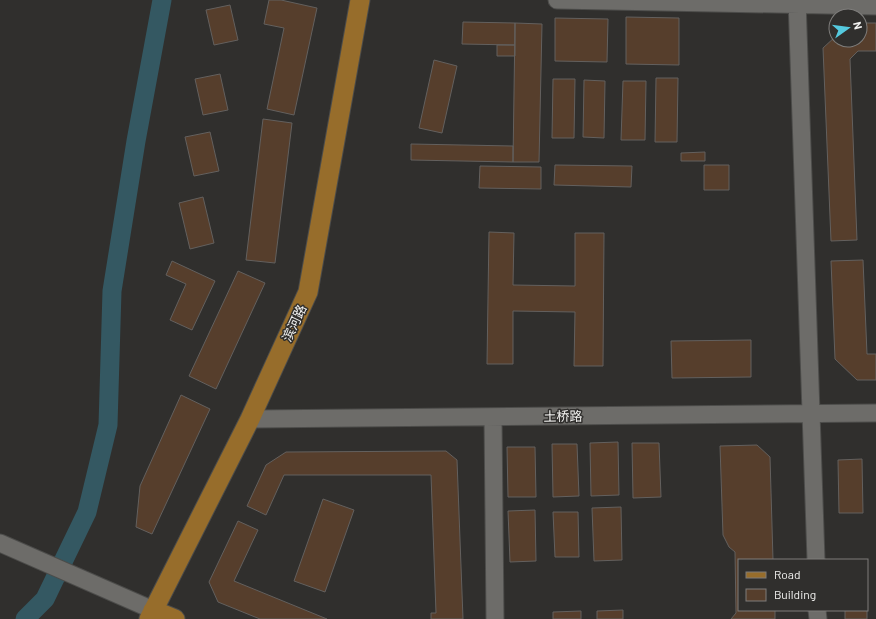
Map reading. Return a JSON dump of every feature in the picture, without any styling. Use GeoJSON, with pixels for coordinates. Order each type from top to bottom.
{"type":"FeatureCollection","features":[{"type":"Feature","properties":{"kind":"main road","name":"滨河路"},"geometry":{"type":"LineString","coordinates":[[151,614],[250,419],[308,292],[360,0]]}},
{"type":"Feature","properties":{"kind":"main road"},"geometry":{"type":"LineString","coordinates":[[151,614],[175,619]]}},
{"type":"Feature","properties":{"kind":"street"},"geometry":{"type":"LineString","coordinates":[[557,0],[796,2],[876,6]]}},
{"type":"Feature","properties":{"kind":"street"},"geometry":{"type":"LineString","coordinates":[[796,2],[812,414],[816,559]]}},
{"type":"Feature","properties":{"kind":"street","name":"土桥路"},"geometry":{"type":"LineString","coordinates":[[250,419],[876,413]]}},
{"type":"Feature","properties":{"kind":"street"},"geometry":{"type":"LineString","coordinates":[[493,417],[495,619]]}},
{"type":"Feature","properties":{"kind":"street"},"geometry":{"type":"LineString","coordinates":[[0,543],[126,596],[151,614]]}},
{"type":"Feature","properties":{"kind":"building"},"geometry":{"type":"Polygon","coordinates":[[[269,0],[281,0],[317,8],[294,115],[267,109],[284,28],[264,24],[269,0]]]}},
{"type":"Feature","properties":{"kind":"building"},"geometry":{"type":"Polygon","coordinates":[[[230,5],[238,40],[214,45],[206,10],[230,5]]]}},
{"type":"Feature","properties":{"kind":"building"},"geometry":{"type":"Polygon","coordinates":[[[626,17],[679,18],[679,65],[626,64],[626,17]]]}},
{"type":"Feature","properties":{"kind":"building"},"geometry":{"type":"Polygon","coordinates":[[[555,18],[608,19],[607,62],[555,61],[555,18]]]}},
{"type":"Feature","properties":{"kind":"building"},"geometry":{"type":"Polygon","coordinates":[[[463,22],[515,23],[515,45],[462,44],[463,22]]]}},
{"type":"Feature","properties":{"kind":"building"},"geometry":{"type":"Polygon","coordinates":[[[515,23],[542,24],[539,162],[513,162],[515,23]]]}},
{"type":"Feature","properties":{"kind":"building"},"geometry":{"type":"Polygon","coordinates":[[[868,23],[876,23],[876,51],[858,51],[850,59],[857,240],[831,241],[823,48],[828,43],[828,48],[868,48],[868,23]]]}},
{"type":"Feature","properties":{"kind":"building"},"geometry":{"type":"Polygon","coordinates":[[[497,45],[515,45],[515,56],[497,56],[497,45]]]}},
{"type":"Feature","properties":{"kind":"building"},"geometry":{"type":"Polygon","coordinates":[[[434,60],[457,66],[442,133],[419,128],[434,60]]]}},
{"type":"Feature","properties":{"kind":"building"},"geometry":{"type":"Polygon","coordinates":[[[220,74],[228,110],[203,115],[195,79],[220,74]]]}},
{"type":"Feature","properties":{"kind":"building"},"geometry":{"type":"Polygon","coordinates":[[[656,78],[678,78],[677,142],[655,142],[656,78]]]}},
{"type":"Feature","properties":{"kind":"building"},"geometry":{"type":"Polygon","coordinates":[[[553,79],[575,79],[574,138],[552,138],[553,79]]]}},
{"type":"Feature","properties":{"kind":"building"},"geometry":{"type":"Polygon","coordinates":[[[584,80],[605,81],[604,138],[583,137],[584,80]]]}},
{"type":"Feature","properties":{"kind":"building"},"geometry":{"type":"Polygon","coordinates":[[[623,81],[646,81],[645,140],[621,140],[623,81]]]}},
{"type":"Feature","properties":{"kind":"building"},"geometry":{"type":"Polygon","coordinates":[[[263,119],[292,123],[275,263],[246,260],[263,119]]]}},
{"type":"Feature","properties":{"kind":"building"},"geometry":{"type":"Polygon","coordinates":[[[210,132],[219,171],[194,176],[185,137],[210,132]]]}},
{"type":"Feature","properties":{"kind":"building"},"geometry":{"type":"Polygon","coordinates":[[[411,144],[513,146],[513,162],[411,160],[411,144]]]}},
{"type":"Feature","properties":{"kind":"building"},"geometry":{"type":"Polygon","coordinates":[[[705,152],[705,161],[681,161],[681,153],[705,152]]]}},
{"type":"Feature","properties":{"kind":"building"},"geometry":{"type":"Polygon","coordinates":[[[555,165],[632,166],[631,187],[554,185],[555,165]]]}},
{"type":"Feature","properties":{"kind":"building"},"geometry":{"type":"Polygon","coordinates":[[[704,165],[729,165],[729,190],[704,190],[704,165]]]}},
{"type":"Feature","properties":{"kind":"building"},"geometry":{"type":"Polygon","coordinates":[[[480,166],[541,167],[541,189],[479,188],[480,166]]]}},
{"type":"Feature","properties":{"kind":"building"},"geometry":{"type":"Polygon","coordinates":[[[203,197],[214,243],[190,249],[179,203],[203,197]]]}},
{"type":"Feature","properties":{"kind":"building"},"geometry":{"type":"Polygon","coordinates":[[[489,232],[514,233],[513,285],[575,286],[575,233],[604,233],[603,366],[574,366],[575,312],[513,311],[513,364],[487,364],[489,232]]]}},
{"type":"Feature","properties":{"kind":"building"},"geometry":{"type":"Polygon","coordinates":[[[863,260],[867,354],[876,354],[876,380],[857,380],[835,359],[831,261],[863,260]]]}},
{"type":"Feature","properties":{"kind":"building"},"geometry":{"type":"Polygon","coordinates":[[[172,261],[215,281],[192,330],[170,320],[186,284],[166,275],[172,261]]]}},
{"type":"Feature","properties":{"kind":"building"},"geometry":{"type":"Polygon","coordinates":[[[238,271],[265,283],[216,389],[189,376],[238,271]]]}},
{"type":"Feature","properties":{"kind":"building"},"geometry":{"type":"Polygon","coordinates":[[[751,340],[751,377],[672,378],[671,341],[751,340]]]}},
{"type":"Feature","properties":{"kind":"building"},"geometry":{"type":"Polygon","coordinates":[[[181,395],[210,409],[152,534],[136,527],[140,486],[181,395]]]}},
{"type":"Feature","properties":{"kind":"building"},"geometry":{"type":"Polygon","coordinates":[[[618,442],[619,495],[591,496],[590,443],[618,442]]]}},
{"type":"Feature","properties":{"kind":"building"},"geometry":{"type":"Polygon","coordinates":[[[632,443],[659,443],[661,497],[633,498],[632,443]]]}},
{"type":"Feature","properties":{"kind":"building"},"geometry":{"type":"Polygon","coordinates":[[[552,444],[577,444],[579,496],[553,497],[552,444]]]}},
{"type":"Feature","properties":{"kind":"building"},"geometry":{"type":"Polygon","coordinates":[[[757,445],[770,457],[773,559],[738,559],[738,611],[775,611],[775,619],[731,619],[736,613],[735,552],[729,547],[723,535],[720,446],[757,445]]]}},
{"type":"Feature","properties":{"kind":"building"},"geometry":{"type":"Polygon","coordinates":[[[507,447],[535,447],[536,497],[508,497],[507,447]]]}},
{"type":"Feature","properties":{"kind":"building"},"geometry":{"type":"Polygon","coordinates":[[[446,451],[457,460],[463,619],[431,619],[431,613],[436,613],[431,475],[284,475],[266,515],[247,506],[266,465],[286,452],[446,451]]]}},
{"type":"Feature","properties":{"kind":"building"},"geometry":{"type":"Polygon","coordinates":[[[862,459],[863,513],[839,513],[838,460],[862,459]]]}},
{"type":"Feature","properties":{"kind":"building"},"geometry":{"type":"Polygon","coordinates":[[[323,499],[354,510],[325,592],[294,581],[323,499]]]}},
{"type":"Feature","properties":{"kind":"building"},"geometry":{"type":"Polygon","coordinates":[[[621,507],[622,560],[594,561],[592,508],[621,507]]]}},
{"type":"Feature","properties":{"kind":"building"},"geometry":{"type":"Polygon","coordinates":[[[535,510],[536,561],[510,562],[508,511],[535,510]]]}},
{"type":"Feature","properties":{"kind":"building"},"geometry":{"type":"Polygon","coordinates":[[[553,512],[578,512],[579,557],[555,557],[553,512]]]}},
{"type":"Feature","properties":{"kind":"building"},"geometry":{"type":"Polygon","coordinates":[[[238,521],[258,530],[234,581],[327,619],[260,619],[218,602],[209,582],[238,521]]]}},
{"type":"Feature","properties":{"kind":"building"},"geometry":{"type":"Polygon","coordinates":[[[623,610],[623,619],[597,619],[597,611],[623,610]]]}},
{"type":"Feature","properties":{"kind":"building"},"geometry":{"type":"Polygon","coordinates":[[[581,611],[581,619],[553,619],[553,612],[581,611]]]}},
{"type":"Feature","properties":{"kind":"building"},"geometry":{"type":"Polygon","coordinates":[[[845,611],[867,611],[867,619],[845,619],[845,611]]]}},
{"type":"Feature","properties":{"kind":"waterway"},"geometry":{"type":"LineString","coordinates":[[25,619],[45,599],[87,512],[108,425],[112,291],[136,141],[162,0]]}}]}
